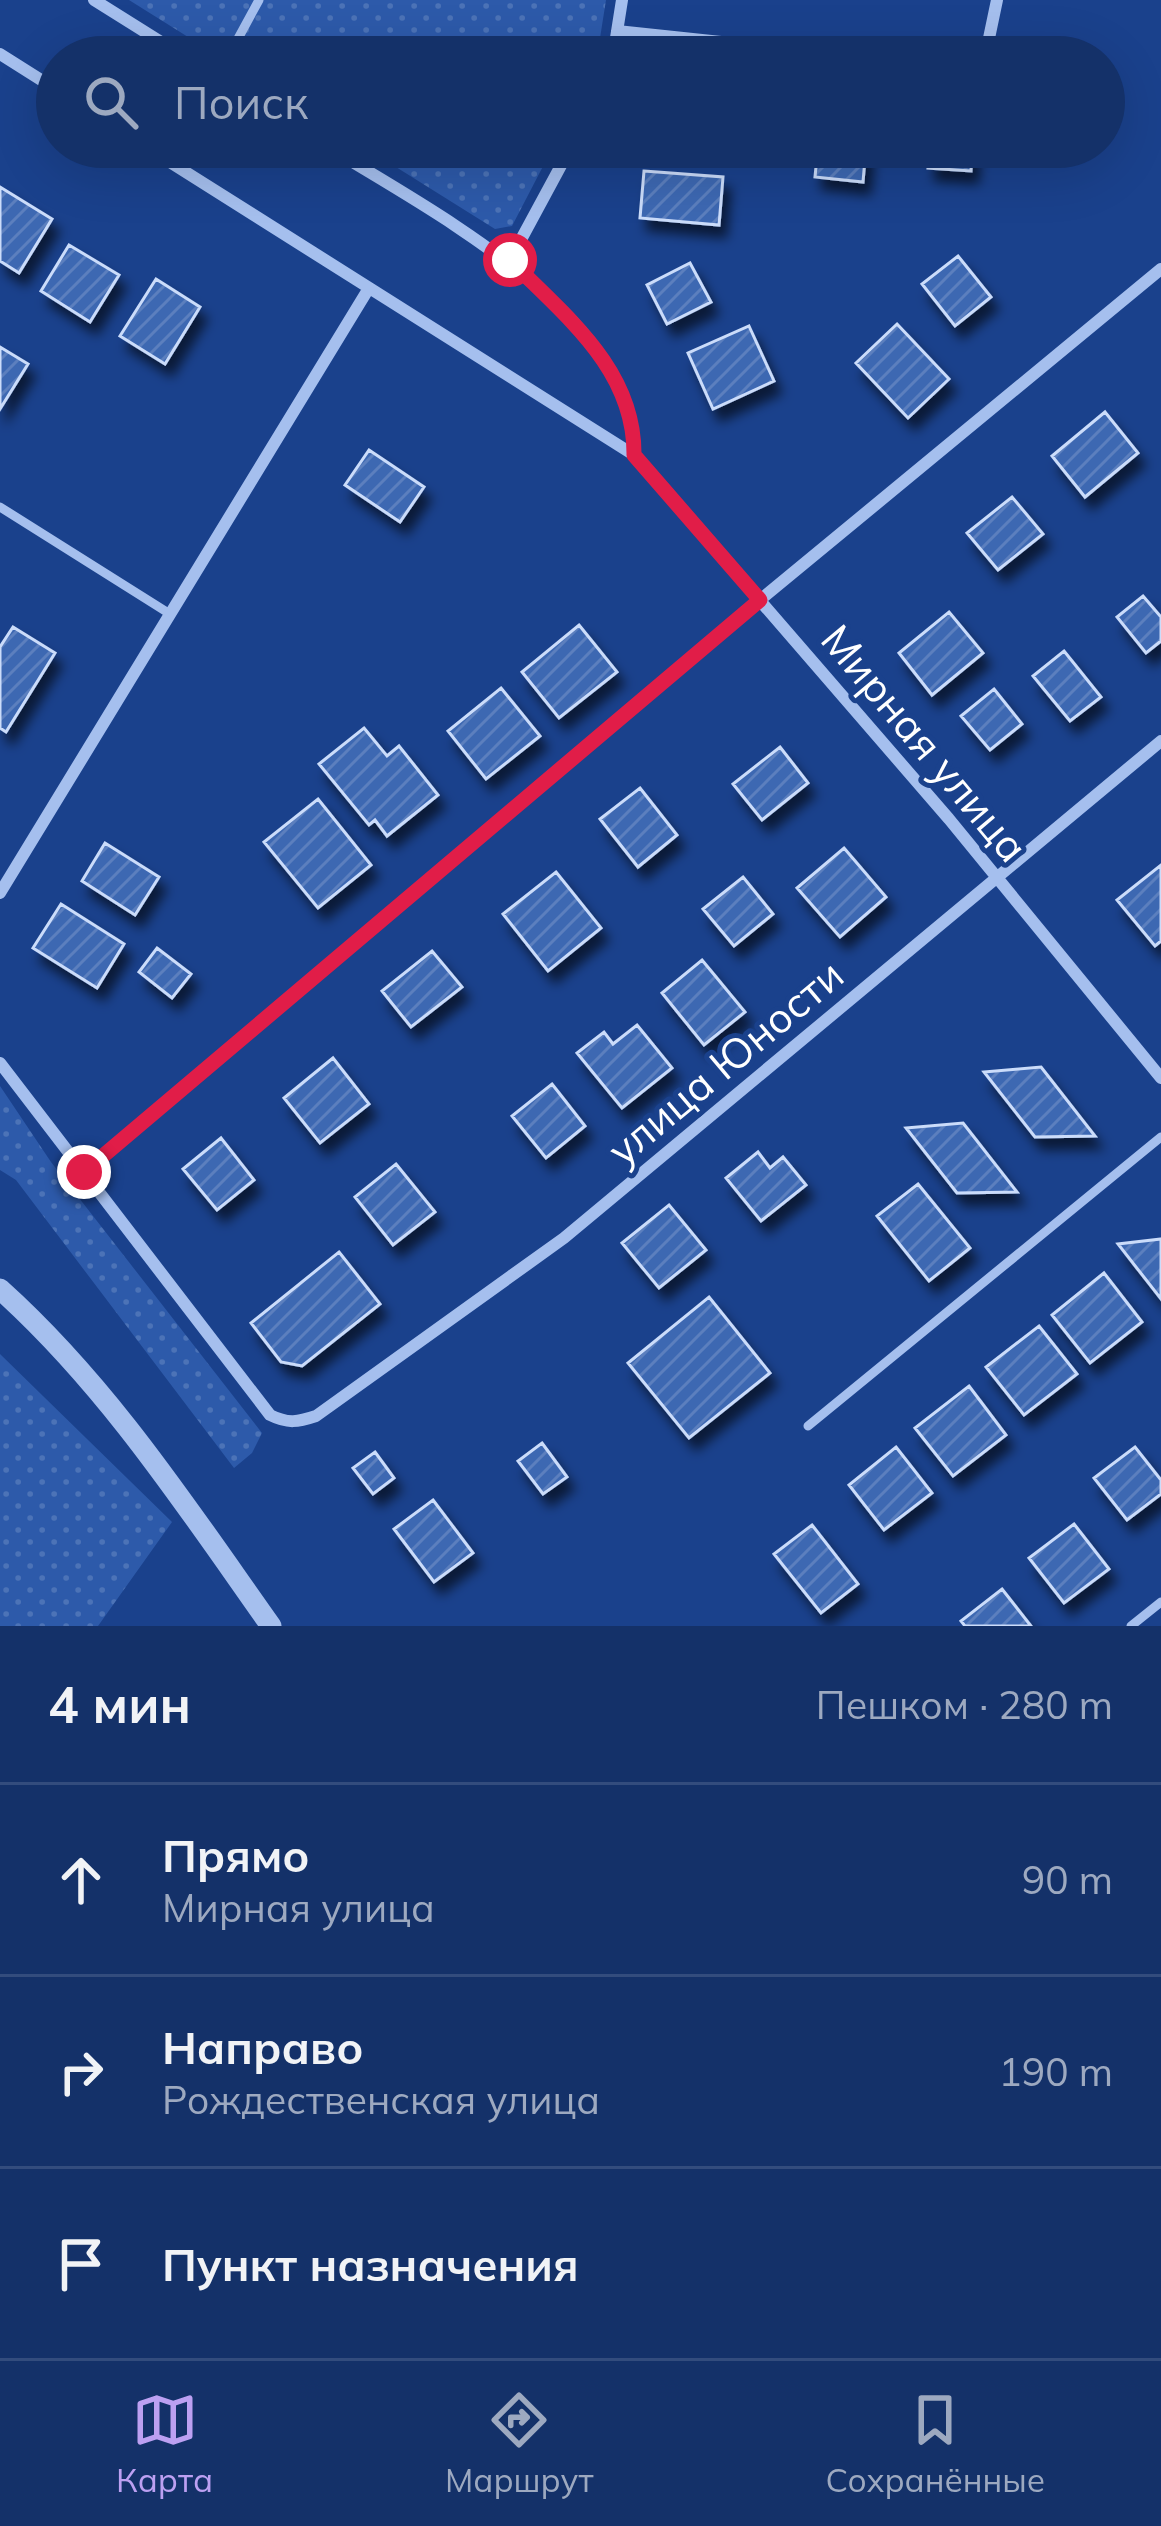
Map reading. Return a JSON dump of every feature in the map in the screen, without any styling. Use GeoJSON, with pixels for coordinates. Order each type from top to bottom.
{"type":"FeatureCollection","features":[{"type":"Feature","properties":{"kind":"street"},"geometry":{"type":"LineString","coordinates":[[94,0],[151,36]]}},
{"type":"Feature","properties":{"kind":"street"},"geometry":{"type":"LineString","coordinates":[[616,36],[622,0]]}},
{"type":"Feature","properties":{"kind":"street"},"geometry":{"type":"LineString","coordinates":[[990,36],[997,0]]}},
{"type":"Feature","properties":{"kind":"street"},"geometry":{"type":"LineString","coordinates":[[617,31],[664,36]]}},
{"type":"Feature","properties":{"kind":"street"},"geometry":{"type":"LineString","coordinates":[[0,55],[36,78]]}},
{"type":"Feature","properties":{"kind":"street","name":"Мирная улица"},"geometry":{"type":"LineString","coordinates":[[179,168],[634,455],[998,879],[1161,1078]]}},
{"type":"Feature","properties":{"kind":"street","name":"Мирная улица"},"geometry":{"type":"LineString","coordinates":[[362,168],[510,260],[602,353],[634,426],[634,455]]}},
{"type":"Feature","properties":{"kind":"street"},"geometry":{"type":"LineString","coordinates":[[510,260],[560,168]]}},
{"type":"Feature","properties":{"kind":"street"},"geometry":{"type":"LineString","coordinates":[[0,1063],[84,1172],[760,600],[1161,269]]}},
{"type":"Feature","properties":{"kind":"street"},"geometry":{"type":"LineString","coordinates":[[0,893],[369,288]]}},
{"type":"Feature","properties":{"kind":"street","name":"улица Юности"},"geometry":{"type":"LineString","coordinates":[[84,1172],[270,1415],[298,1422],[316,1416],[564,1238],[1161,741]]}},
{"type":"Feature","properties":{"kind":"street"},"geometry":{"type":"LineString","coordinates":[[0,1289],[68,1354],[271,1626]]}},
{"type":"Feature","properties":{"kind":"lane"},"geometry":{"type":"LineString","coordinates":[[239,36],[259,0]]}},
{"type":"Feature","properties":{"kind":"lane"},"geometry":{"type":"LineString","coordinates":[[0,507],[170,614]]}},
{"type":"Feature","properties":{"kind":"lane"},"geometry":{"type":"LineString","coordinates":[[808,1426],[1161,1137]]}},
{"type":"Feature","properties":{"kind":"lane"},"geometry":{"type":"LineString","coordinates":[[1132,1626],[1161,1602]]}},
{"type":"Feature","properties":{"kind":"shaded area"},"geometry":{"type":"Polygon","coordinates":[[[129,0],[606,0],[600,36],[186,36],[129,0]]]}},
{"type":"Feature","properties":{"kind":"shaded area"},"geometry":{"type":"Polygon","coordinates":[[[398,168],[542,168],[512,226],[495,229],[398,168]]]}},
{"type":"Feature","properties":{"kind":"shaded area"},"geometry":{"type":"Polygon","coordinates":[[[0,1086],[51,1162],[262,1433],[252,1453],[234,1468],[16,1180],[0,1170],[0,1086]]]}},
{"type":"Feature","properties":{"kind":"shaded area"},"geometry":{"type":"Polygon","coordinates":[[[0,1354],[172,1522],[98,1626],[0,1626],[0,1354]]]}},
{"type":"Feature","properties":{"kind":"building"},"geometry":{"type":"Polygon","coordinates":[[[816,168],[864,168],[863,182],[815,177],[816,168]]]}},
{"type":"Feature","properties":{"kind":"building"},"geometry":{"type":"Polygon","coordinates":[[[644,171],[723,177],[719,225],[640,218],[644,171]]]}},
{"type":"Feature","properties":{"kind":"building"},"geometry":{"type":"Polygon","coordinates":[[[0,187],[52,219],[19,273],[0,261],[0,187]]]}},
{"type":"Feature","properties":{"kind":"building"},"geometry":{"type":"Polygon","coordinates":[[[69,245],[119,275],[90,322],[41,291],[69,245]]]}},
{"type":"Feature","properties":{"kind":"building"},"geometry":{"type":"Polygon","coordinates":[[[958,256],[991,297],[955,326],[922,284],[958,256]]]}},
{"type":"Feature","properties":{"kind":"building"},"geometry":{"type":"Polygon","coordinates":[[[690,263],[711,302],[667,324],[647,285],[690,263]]]}},
{"type":"Feature","properties":{"kind":"building"},"geometry":{"type":"Polygon","coordinates":[[[156,279],[200,307],[165,364],[120,336],[156,279]]]}},
{"type":"Feature","properties":{"kind":"building"},"geometry":{"type":"Polygon","coordinates":[[[897,324],[949,379],[908,418],[856,363],[897,324]]]}},
{"type":"Feature","properties":{"kind":"building"},"geometry":{"type":"Polygon","coordinates":[[[749,326],[774,381],[713,409],[688,353],[749,326]]]}},
{"type":"Feature","properties":{"kind":"building"},"geometry":{"type":"Polygon","coordinates":[[[0,347],[28,364],[0,409],[0,347]]]}},
{"type":"Feature","properties":{"kind":"building"},"geometry":{"type":"Polygon","coordinates":[[[1105,412],[1138,453],[1085,497],[1052,456],[1105,412]]]}},
{"type":"Feature","properties":{"kind":"building"},"geometry":{"type":"Polygon","coordinates":[[[369,450],[424,487],[400,522],[345,485],[369,450]]]}},
{"type":"Feature","properties":{"kind":"building"},"geometry":{"type":"Polygon","coordinates":[[[1012,497],[1043,534],[998,570],[967,533],[1012,497]]]}},
{"type":"Feature","properties":{"kind":"building"},"geometry":{"type":"Polygon","coordinates":[[[1143,596],[1161,617],[1161,641],[1146,653],[1117,617],[1143,596]]]}},
{"type":"Feature","properties":{"kind":"building"},"geometry":{"type":"Polygon","coordinates":[[[949,612],[983,653],[932,695],[899,653],[949,612]]]}},
{"type":"Feature","properties":{"kind":"building"},"geometry":{"type":"Polygon","coordinates":[[[579,625],[617,672],[559,718],[522,672],[579,625]]]}},
{"type":"Feature","properties":{"kind":"building"},"geometry":{"type":"Polygon","coordinates":[[[13,627],[55,653],[6,732],[0,728],[0,647],[13,627]]]}},
{"type":"Feature","properties":{"kind":"building"},"geometry":{"type":"Polygon","coordinates":[[[1064,651],[1101,697],[1070,721],[1033,676],[1064,651]]]}},
{"type":"Feature","properties":{"kind":"building"},"geometry":{"type":"Polygon","coordinates":[[[501,688],[540,736],[486,779],[448,731],[501,688]]]}},
{"type":"Feature","properties":{"kind":"building"},"geometry":{"type":"Polygon","coordinates":[[[994,689],[1022,724],[990,750],[961,716],[994,689]]]}},
{"type":"Feature","properties":{"kind":"building"},"geometry":{"type":"Polygon","coordinates":[[[364,728],[387,756],[399,746],[438,795],[387,836],[375,820],[369,825],[319,764],[364,728]]]}},
{"type":"Feature","properties":{"kind":"building"},"geometry":{"type":"Polygon","coordinates":[[[780,747],[808,783],[762,820],[733,784],[780,747]]]}},
{"type":"Feature","properties":{"kind":"building"},"geometry":{"type":"Polygon","coordinates":[[[640,788],[677,835],[638,867],[600,819],[640,788]]]}},
{"type":"Feature","properties":{"kind":"building"},"geometry":{"type":"Polygon","coordinates":[[[318,799],[371,865],[318,908],[264,842],[318,799]]]}},
{"type":"Feature","properties":{"kind":"building"},"geometry":{"type":"Polygon","coordinates":[[[105,843],[159,877],[135,915],[82,881],[105,843]]]}},
{"type":"Feature","properties":{"kind":"building"},"geometry":{"type":"Polygon","coordinates":[[[844,848],[886,897],[840,937],[797,888],[844,848]]]}},
{"type":"Feature","properties":{"kind":"building"},"geometry":{"type":"Polygon","coordinates":[[[1161,865],[1161,941],[1155,946],[1117,900],[1161,865]]]}},
{"type":"Feature","properties":{"kind":"building"},"geometry":{"type":"Polygon","coordinates":[[[556,872],[601,928],[548,971],[503,914],[556,872]]]}},
{"type":"Feature","properties":{"kind":"building"},"geometry":{"type":"Polygon","coordinates":[[[743,877],[773,914],[734,946],[703,909],[743,877]]]}},
{"type":"Feature","properties":{"kind":"building"},"geometry":{"type":"Polygon","coordinates":[[[61,904],[124,944],[97,988],[33,948],[61,904]]]}},
{"type":"Feature","properties":{"kind":"building"},"geometry":{"type":"Polygon","coordinates":[[[157,948],[191,974],[172,998],[139,972],[157,948]]]}},
{"type":"Feature","properties":{"kind":"building"},"geometry":{"type":"Polygon","coordinates":[[[432,951],[462,987],[411,1027],[382,991],[432,951]]]}},
{"type":"Feature","properties":{"kind":"building"},"geometry":{"type":"Polygon","coordinates":[[[702,960],[745,1012],[704,1045],[662,993],[702,960]]]}},
{"type":"Feature","properties":{"kind":"building"},"geometry":{"type":"Polygon","coordinates":[[[637,1025],[672,1068],[622,1108],[577,1053],[604,1032],[613,1044],[637,1025]]]}},
{"type":"Feature","properties":{"kind":"building"},"geometry":{"type":"Polygon","coordinates":[[[333,1058],[369,1104],[320,1143],[284,1098],[333,1058]]]}},
{"type":"Feature","properties":{"kind":"building"},"geometry":{"type":"Polygon","coordinates":[[[1041,1067],[1095,1136],[1035,1137],[984,1072],[1041,1067]]]}},
{"type":"Feature","properties":{"kind":"building"},"geometry":{"type":"Polygon","coordinates":[[[552,1084],[585,1126],[546,1158],[512,1116],[552,1084]]]}},
{"type":"Feature","properties":{"kind":"building"},"geometry":{"type":"Polygon","coordinates":[[[963,1123],[1017,1192],[957,1193],[906,1128],[963,1123]]]}},
{"type":"Feature","properties":{"kind":"building"},"geometry":{"type":"Polygon","coordinates":[[[221,1138],[254,1180],[217,1210],[183,1169],[221,1138]]]}},
{"type":"Feature","properties":{"kind":"building"},"geometry":{"type":"Polygon","coordinates":[[[758,1152],[770,1168],[783,1157],[806,1185],[761,1221],[726,1178],[758,1152]]]}},
{"type":"Feature","properties":{"kind":"building"},"geometry":{"type":"Polygon","coordinates":[[[396,1164],[435,1212],[393,1245],[355,1197],[396,1164]]]}},
{"type":"Feature","properties":{"kind":"building"},"geometry":{"type":"Polygon","coordinates":[[[918,1184],[970,1248],[929,1281],[877,1216],[918,1184]]]}},
{"type":"Feature","properties":{"kind":"building"},"geometry":{"type":"Polygon","coordinates":[[[669,1205],[706,1250],[659,1288],[622,1243],[669,1205]]]}},
{"type":"Feature","properties":{"kind":"building"},"geometry":{"type":"Polygon","coordinates":[[[1161,1239],[1161,1299],[1118,1244],[1161,1239]]]}},
{"type":"Feature","properties":{"kind":"building"},"geometry":{"type":"Polygon","coordinates":[[[339,1252],[380,1304],[302,1366],[281,1362],[251,1323],[339,1252]]]}},
{"type":"Feature","properties":{"kind":"building"},"geometry":{"type":"Polygon","coordinates":[[[1104,1273],[1142,1322],[1090,1363],[1052,1315],[1104,1273]]]}},
{"type":"Feature","properties":{"kind":"building"},"geometry":{"type":"Polygon","coordinates":[[[709,1297],[770,1373],[689,1438],[628,1363],[709,1297]]]}},
{"type":"Feature","properties":{"kind":"building"},"geometry":{"type":"Polygon","coordinates":[[[1039,1326],[1077,1374],[1024,1415],[986,1367],[1039,1326]]]}},
{"type":"Feature","properties":{"kind":"building"},"geometry":{"type":"Polygon","coordinates":[[[969,1386],[1006,1435],[953,1476],[915,1428],[969,1386]]]}},
{"type":"Feature","properties":{"kind":"building"},"geometry":{"type":"Polygon","coordinates":[[[542,1443],[567,1477],[543,1494],[518,1461],[542,1443]]]}},
{"type":"Feature","properties":{"kind":"building"},"geometry":{"type":"Polygon","coordinates":[[[896,1447],[932,1493],[884,1530],[849,1485],[896,1447]]]}},
{"type":"Feature","properties":{"kind":"building"},"geometry":{"type":"Polygon","coordinates":[[[1135,1447],[1161,1480],[1161,1494],[1127,1520],[1094,1478],[1135,1447]]]}},
{"type":"Feature","properties":{"kind":"building"},"geometry":{"type":"Polygon","coordinates":[[[375,1452],[394,1478],[373,1494],[353,1468],[375,1452]]]}},
{"type":"Feature","properties":{"kind":"building"},"geometry":{"type":"Polygon","coordinates":[[[433,1500],[473,1553],[434,1582],[394,1529],[433,1500]]]}},
{"type":"Feature","properties":{"kind":"building"},"geometry":{"type":"Polygon","coordinates":[[[1074,1524],[1109,1569],[1064,1603],[1029,1558],[1074,1524]]]}},
{"type":"Feature","properties":{"kind":"building"},"geometry":{"type":"Polygon","coordinates":[[[812,1525],[858,1584],[821,1613],[774,1554],[812,1525]]]}},
{"type":"Feature","properties":{"kind":"building"},"geometry":{"type":"Polygon","coordinates":[[[1002,1589],[1031,1626],[965,1626],[961,1621],[1002,1589]]]}},
{"type":"Feature","properties":{"kind":"route"},"geometry":{"type":"LineString","coordinates":[[84,1172],[760,600],[634,455],[634,426],[602,353],[510,260]]}}]}
